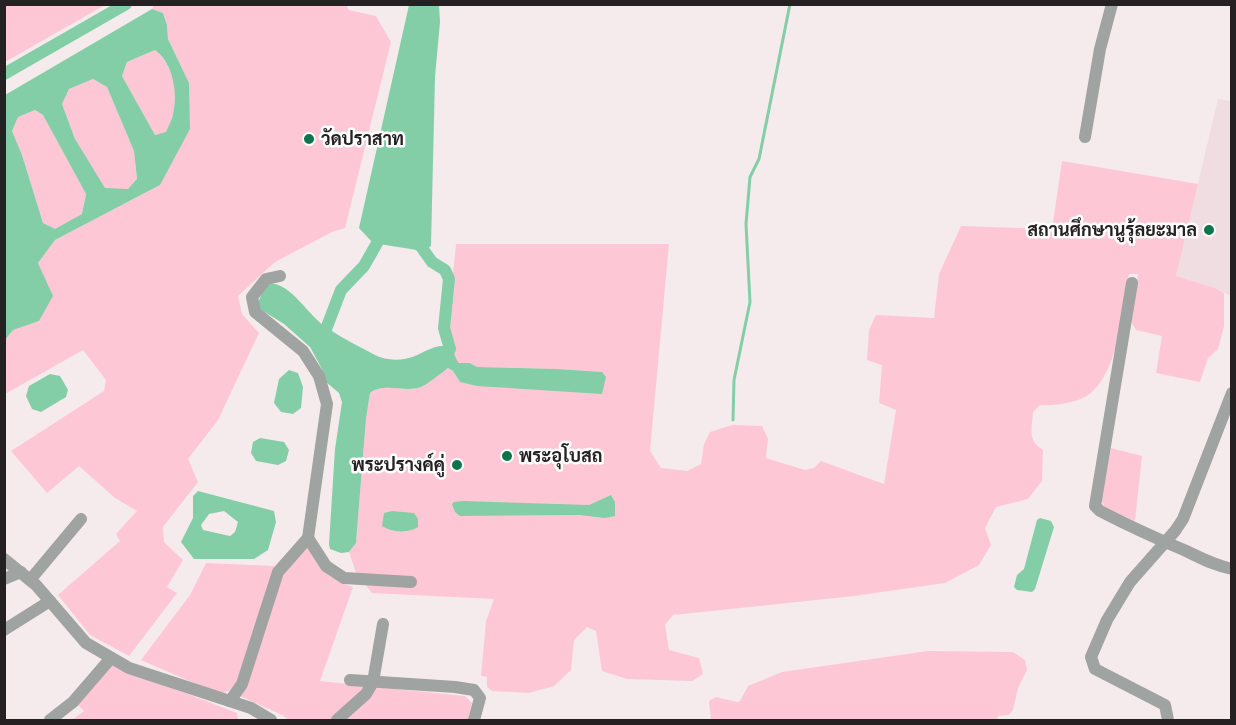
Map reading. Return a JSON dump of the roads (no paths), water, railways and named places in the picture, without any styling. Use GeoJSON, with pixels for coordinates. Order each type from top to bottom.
{"type":"FeatureCollection","features":[{"type":"Feature","properties":{"kind":"street"},"geometry":{"type":"LineString","coordinates":[[1085,137],[1100,49],[1112,4]]}},
{"type":"Feature","properties":{"kind":"street"},"geometry":{"type":"LineString","coordinates":[[230,701],[242,684],[278,572],[308,538],[327,404],[319,376],[303,351],[255,312],[252,297],[266,279],[280,276]]}},
{"type":"Feature","properties":{"kind":"street"},"geometry":{"type":"LineString","coordinates":[[1132,283],[1095,506],[1100,511],[1164,543],[1187,551],[1203,561],[1232,569]]}},
{"type":"Feature","properties":{"kind":"street"},"geometry":{"type":"LineString","coordinates":[[1168,720],[1165,705],[1095,669],[1091,657],[1107,620],[1130,582],[1183,519],[1232,393]]}},
{"type":"Feature","properties":{"kind":"street"},"geometry":{"type":"LineString","coordinates":[[4,579],[25,576],[81,519]]}},
{"type":"Feature","properties":{"kind":"street"},"geometry":{"type":"LineString","coordinates":[[308,538],[326,566],[344,578],[411,582]]}},
{"type":"Feature","properties":{"kind":"street"},"geometry":{"type":"LineString","coordinates":[[4,559],[50,601],[86,643],[129,668],[250,708],[271,720]]}},
{"type":"Feature","properties":{"kind":"street"},"geometry":{"type":"LineString","coordinates":[[4,630],[50,601]]}},
{"type":"Feature","properties":{"kind":"street"},"geometry":{"type":"LineString","coordinates":[[337,720],[366,694],[373,682],[383,624]]}},
{"type":"Feature","properties":{"kind":"street"},"geometry":{"type":"LineString","coordinates":[[50,720],[73,702],[111,658]]}},
{"type":"Feature","properties":{"kind":"street"},"geometry":{"type":"LineString","coordinates":[[350,680],[474,690],[480,698],[474,720]]}},
{"type":"Feature","properties":{"kind":"waterway"},"geometry":{"type":"LineString","coordinates":[[4,74],[126,4]]}},
{"type":"Feature","properties":{"kind":"waterway"},"geometry":{"type":"LineString","coordinates":[[733,420],[734,380],[750,302],[746,224],[750,177],[759,159],[790,4]]}},
{"type":"Feature","properties":{"kind":"waterway"},"geometry":{"type":"LineString","coordinates":[[412,234],[432,262],[445,270],[449,279],[444,328],[450,349],[443,360],[412,375],[356,370],[329,347],[323,337],[341,290],[364,266],[381,236],[412,234]]}},
{"type":"Feature","properties":{"kind":"place","name":"วัดปราสาท"},"geometry":{"type":"Point","coordinates":[309,139]}},
{"type":"Feature","properties":{"kind":"place","name":"สถานศึกษานูรุ้ลยะมาล"},"geometry":{"type":"Point","coordinates":[1209,230]}},
{"type":"Feature","properties":{"kind":"place","name":"พระอุโบสถ"},"geometry":{"type":"Point","coordinates":[507,456]}},
{"type":"Feature","properties":{"kind":"place","name":"พระปรางค์คู่"},"geometry":{"type":"Point","coordinates":[457,465]}}]}
